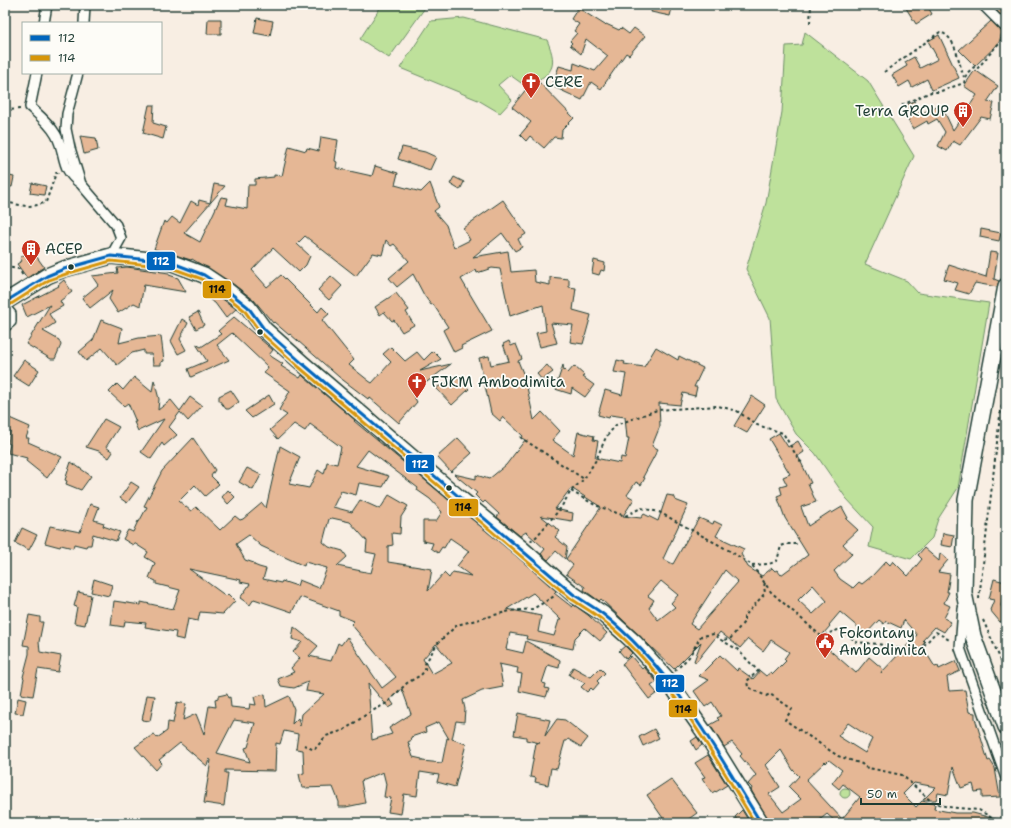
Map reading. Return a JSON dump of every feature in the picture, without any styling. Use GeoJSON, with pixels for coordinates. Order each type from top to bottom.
{"type":"FeatureCollection","features":[{"type":"Feature","properties":{"kind":"main road"},"geometry":{"type":"LineString","coordinates":[[5,302],[23,290],[64,269],[111,256],[170,262],[204,275],[228,291],[248,307],[264,329],[297,358],[573,594],[603,614],[635,643],[667,679],[709,739],[761,823]]}},
{"type":"Feature","properties":{"kind":"main road"},"geometry":{"type":"LineString","coordinates":[[1006,286],[966,500],[964,593],[973,636],[1006,727]]}},
{"type":"Feature","properties":{"kind":"street"},"geometry":{"type":"LineString","coordinates":[[44,22],[47,5]]}},
{"type":"Feature","properties":{"kind":"street"},"geometry":{"type":"LineString","coordinates":[[84,22],[85,5]]}},
{"type":"Feature","properties":{"kind":"street"},"geometry":{"type":"LineString","coordinates":[[983,5],[1006,28]]}},
{"type":"Feature","properties":{"kind":"street"},"geometry":{"type":"LineString","coordinates":[[37,74],[30,107],[49,125],[56,136],[63,161],[72,177],[81,184],[116,225],[121,238],[111,256]]}},
{"type":"Feature","properties":{"kind":"street"},"geometry":{"type":"LineString","coordinates":[[78,74],[67,114],[66,129],[81,184]]}},
{"type":"Feature","properties":{"kind":"street"},"geometry":{"type":"LineString","coordinates":[[5,307],[11,314],[11,322],[5,327]]}},
{"type":"Feature","properties":{"kind":"street"},"geometry":{"type":"LineString","coordinates":[[964,593],[960,648],[1006,778]]}},
{"type":"Feature","properties":{"kind":"path"},"geometry":{"type":"LineString","coordinates":[[810,23],[811,5]]}},
{"type":"Feature","properties":{"kind":"path"},"geometry":{"type":"LineString","coordinates":[[884,72],[940,32],[947,35],[952,42],[964,77],[964,83],[938,92],[931,92],[902,104]]}},
{"type":"Feature","properties":{"kind":"path"},"geometry":{"type":"LineString","coordinates":[[964,77],[974,67],[977,68],[1006,35]]}},
{"type":"Feature","properties":{"kind":"path"},"geometry":{"type":"LineString","coordinates":[[5,110],[30,107]]}},
{"type":"Feature","properties":{"kind":"path"},"geometry":{"type":"LineString","coordinates":[[5,202],[28,207],[37,206],[46,202],[56,173],[63,172],[72,177]]}},
{"type":"Feature","properties":{"kind":"path"},"geometry":{"type":"LineString","coordinates":[[5,267],[19,269],[23,273],[23,290]]}},
{"type":"Feature","properties":{"kind":"path"},"geometry":{"type":"LineString","coordinates":[[978,600],[1000,416],[1006,384]]}},
{"type":"Feature","properties":{"kind":"path"},"geometry":{"type":"LineString","coordinates":[[521,548],[536,537],[560,509],[571,491],[584,479],[596,460],[606,437],[616,425],[657,410],[696,406],[718,406],[730,408],[743,414],[757,425],[783,433],[799,460],[804,464]]}},
{"type":"Feature","properties":{"kind":"path"},"geometry":{"type":"LineString","coordinates":[[520,437],[584,479]]}},
{"type":"Feature","properties":{"kind":"path"},"geometry":{"type":"LineString","coordinates":[[571,491],[595,505],[625,516],[641,508],[659,512],[730,551],[752,565],[772,592],[822,636],[838,630],[845,632],[856,642],[919,651],[936,632],[960,648]]}},
{"type":"Feature","properties":{"kind":"path"},"geometry":{"type":"LineString","coordinates":[[752,565],[769,564],[777,561],[781,546],[799,544]]}},
{"type":"Feature","properties":{"kind":"path"},"geometry":{"type":"LineString","coordinates":[[304,745],[314,750],[326,736],[344,730],[368,714],[387,704],[407,683],[421,675],[438,644],[457,625],[510,611],[533,610],[560,592],[555,584],[555,578]]}},
{"type":"Feature","properties":{"kind":"path"},"geometry":{"type":"LineString","coordinates":[[722,640],[730,640],[744,622],[744,617],[765,593],[765,583]]}},
{"type":"Feature","properties":{"kind":"path"},"geometry":{"type":"LineString","coordinates":[[981,615],[1006,672]]}},
{"type":"Feature","properties":{"kind":"path"},"geometry":{"type":"LineString","coordinates":[[667,679],[689,657],[701,636],[714,634],[737,649],[758,671],[747,682],[748,687],[766,696],[770,694],[792,709],[785,720],[838,756],[862,764],[864,767],[902,775],[932,802],[948,807],[985,812],[1000,823]]}},
{"type":"Feature","properties":{"kind":"green space"},"geometry":{"type":"Polygon","coordinates":[[[382,5],[427,5],[389,58],[360,39],[382,5]]]}},
{"type":"Feature","properties":{"kind":"green space"},"geometry":{"type":"Polygon","coordinates":[[[464,18],[547,40],[551,50],[552,64],[550,70],[541,78],[524,85],[510,75],[498,85],[512,100],[500,113],[478,100],[400,68],[431,21],[464,18]]]}},
{"type":"Feature","properties":{"kind":"green space"},"geometry":{"type":"Polygon","coordinates":[[[805,32],[868,81],[914,156],[865,264],[907,281],[918,293],[989,303],[958,488],[938,519],[932,538],[911,559],[869,547],[873,527],[846,498],[815,453],[796,434],[776,399],[770,318],[746,269],[766,203],[782,112],[786,46],[802,45],[805,32]]]}},
{"type":"Feature","properties":{"kind":"green space"},"geometry":{"type":"Polygon","coordinates":[[[845,788],[850,793],[845,798],[840,793],[845,788]]]}},
{"type":"Feature","properties":{"kind":"building"},"geometry":{"type":"Polygon","coordinates":[[[653,5],[672,8],[670,16],[651,12],[653,5]]]}},
{"type":"Feature","properties":{"kind":"building"},"geometry":{"type":"Polygon","coordinates":[[[904,5],[927,5],[932,14],[916,24],[904,5]]]}},
{"type":"Feature","properties":{"kind":"building"},"geometry":{"type":"Polygon","coordinates":[[[991,5],[1006,5],[1006,20],[991,5]]]}},
{"type":"Feature","properties":{"kind":"building"},"geometry":{"type":"Polygon","coordinates":[[[578,8],[605,25],[606,24],[619,30],[621,28],[629,34],[634,28],[645,36],[629,55],[626,53],[601,89],[591,82],[582,100],[552,86],[559,66],[573,70],[574,63],[595,71],[608,56],[586,39],[581,54],[570,45],[572,43],[570,41],[577,33],[574,31],[579,24],[571,19],[578,8]]]}},
{"type":"Feature","properties":{"kind":"building"},"geometry":{"type":"Polygon","coordinates":[[[257,18],[273,21],[270,36],[254,33],[257,18]]]}},
{"type":"Feature","properties":{"kind":"building"},"geometry":{"type":"Polygon","coordinates":[[[208,19],[221,19],[221,34],[207,34],[208,19]]]}},
{"type":"Feature","properties":{"kind":"building"},"geometry":{"type":"Polygon","coordinates":[[[991,21],[1002,32],[999,43],[975,66],[959,50],[991,21]]]}},
{"type":"Feature","properties":{"kind":"building"},"geometry":{"type":"Polygon","coordinates":[[[939,35],[959,78],[932,90],[927,79],[912,87],[909,81],[899,87],[892,75],[907,66],[905,62],[914,57],[920,68],[938,59],[928,41],[939,35]]]}},
{"type":"Feature","properties":{"kind":"building"},"geometry":{"type":"Polygon","coordinates":[[[975,70],[998,86],[987,102],[994,103],[990,119],[981,117],[960,145],[953,141],[947,151],[938,146],[945,132],[937,119],[928,124],[927,121],[913,129],[902,107],[914,101],[920,114],[937,106],[940,112],[944,111],[953,130],[977,95],[964,86],[975,70]]]}},
{"type":"Feature","properties":{"kind":"building"},"geometry":{"type":"Polygon","coordinates":[[[535,78],[574,118],[562,130],[561,138],[554,137],[544,148],[530,136],[526,141],[520,135],[531,122],[512,107],[535,78]]]}},
{"type":"Feature","properties":{"kind":"building"},"geometry":{"type":"Polygon","coordinates":[[[149,105],[154,105],[153,123],[166,127],[163,139],[143,133],[149,105]]]}},
{"type":"Feature","properties":{"kind":"building"},"geometry":{"type":"Polygon","coordinates":[[[80,136],[96,138],[98,150],[84,154],[80,136]]]}},
{"type":"Feature","properties":{"kind":"building"},"geometry":{"type":"Polygon","coordinates":[[[321,137],[338,140],[335,161],[337,162],[336,168],[372,176],[375,166],[398,173],[395,185],[421,192],[430,183],[439,207],[434,211],[446,225],[454,248],[470,240],[463,228],[503,200],[526,234],[518,239],[522,247],[515,251],[502,233],[473,257],[508,251],[511,272],[534,270],[535,282],[550,285],[550,277],[569,279],[569,287],[576,288],[573,310],[591,315],[583,344],[570,342],[573,325],[551,323],[557,343],[540,347],[536,333],[546,331],[543,305],[510,316],[500,269],[492,268],[477,273],[476,270],[461,279],[492,331],[461,346],[462,348],[454,352],[443,330],[448,327],[433,304],[431,305],[424,295],[413,274],[397,287],[389,278],[409,261],[394,244],[391,246],[386,240],[382,255],[373,253],[356,276],[305,236],[297,244],[310,256],[306,265],[299,272],[273,248],[252,270],[267,287],[281,275],[318,312],[322,307],[329,314],[322,320],[354,360],[349,365],[372,383],[391,362],[383,354],[391,347],[405,361],[417,352],[424,360],[433,351],[441,359],[420,371],[451,364],[412,393],[417,402],[399,423],[369,397],[368,399],[339,377],[290,334],[289,335],[274,322],[273,323],[254,300],[233,284],[192,259],[191,260],[154,249],[164,221],[167,223],[172,217],[180,223],[191,201],[198,205],[199,200],[210,203],[214,184],[225,186],[184,233],[200,242],[221,197],[228,198],[226,205],[247,209],[248,185],[255,185],[255,179],[274,177],[274,175],[282,176],[289,146],[306,151],[307,148],[319,151],[321,137]]]}},
{"type":"Feature","properties":{"kind":"building"},"geometry":{"type":"Polygon","coordinates":[[[402,147],[425,152],[436,157],[430,170],[398,159],[402,147]]]}},
{"type":"Feature","properties":{"kind":"building"},"geometry":{"type":"Polygon","coordinates":[[[5,175],[14,177],[12,187],[5,186],[5,175]]]}},
{"type":"Feature","properties":{"kind":"building"},"geometry":{"type":"Polygon","coordinates":[[[454,177],[464,182],[460,190],[450,184],[454,177]]]}},
{"type":"Feature","properties":{"kind":"building"},"geometry":{"type":"Polygon","coordinates":[[[32,183],[46,186],[44,195],[30,193],[32,183]]]}},
{"type":"Feature","properties":{"kind":"building"},"geometry":{"type":"Polygon","coordinates":[[[981,229],[1001,233],[999,241],[980,237],[981,229]]]}},
{"type":"Feature","properties":{"kind":"building"},"geometry":{"type":"Polygon","coordinates":[[[990,252],[998,253],[994,279],[999,281],[997,287],[975,283],[969,294],[955,290],[958,283],[944,279],[949,265],[986,277],[990,252]]]}},
{"type":"Feature","properties":{"kind":"building","name":"ACEP"},"geometry":{"type":"Polygon","coordinates":[[[26,253],[29,256],[34,253],[44,267],[27,278],[17,264],[22,261],[20,258],[26,253]]]}},
{"type":"Feature","properties":{"kind":"building"},"geometry":{"type":"Polygon","coordinates":[[[594,260],[605,263],[604,271],[601,270],[599,275],[592,273],[594,260]]]}},
{"type":"Feature","properties":{"kind":"building"},"geometry":{"type":"Polygon","coordinates":[[[127,267],[169,273],[169,275],[178,278],[186,292],[144,285],[140,306],[134,303],[118,313],[109,299],[113,290],[90,308],[82,298],[98,285],[92,276],[118,273],[117,268],[127,267]]]}},
{"type":"Feature","properties":{"kind":"building"},"geometry":{"type":"Polygon","coordinates":[[[331,276],[342,286],[329,300],[318,290],[331,276]]]}},
{"type":"Feature","properties":{"kind":"building"},"geometry":{"type":"Polygon","coordinates":[[[64,280],[72,292],[60,301],[63,306],[49,314],[55,323],[43,331],[59,340],[61,345],[55,359],[51,359],[26,344],[50,305],[27,317],[22,305],[59,286],[58,285],[64,280]]]}},
{"type":"Feature","properties":{"kind":"building"},"geometry":{"type":"Polygon","coordinates":[[[213,292],[236,309],[226,318],[215,303],[210,300],[213,292]]]}},
{"type":"Feature","properties":{"kind":"building"},"geometry":{"type":"Polygon","coordinates":[[[396,293],[409,310],[406,312],[414,325],[402,332],[394,320],[392,321],[384,312],[380,315],[375,307],[396,293]]]}},
{"type":"Feature","properties":{"kind":"building"},"geometry":{"type":"Polygon","coordinates":[[[198,312],[204,325],[196,329],[189,317],[198,312]]]}},
{"type":"Feature","properties":{"kind":"building"},"geometry":{"type":"Polygon","coordinates":[[[234,317],[273,350],[269,355],[283,364],[281,366],[300,378],[302,375],[355,420],[354,421],[515,555],[556,591],[554,593],[572,607],[574,605],[588,615],[607,633],[600,641],[585,628],[575,638],[573,649],[526,639],[527,636],[510,633],[506,649],[523,653],[526,641],[560,660],[559,668],[548,665],[542,683],[546,684],[545,688],[549,689],[546,697],[519,691],[522,674],[517,673],[518,668],[499,664],[503,687],[482,691],[463,700],[465,709],[464,722],[456,721],[452,739],[466,744],[455,787],[437,782],[439,775],[420,772],[417,796],[404,794],[401,814],[388,812],[391,798],[384,797],[386,784],[383,772],[361,781],[365,803],[346,807],[339,807],[339,802],[333,787],[302,788],[299,774],[304,773],[303,750],[296,749],[298,734],[284,731],[280,744],[276,743],[275,771],[225,770],[225,773],[228,773],[224,806],[204,803],[211,760],[209,759],[207,766],[180,743],[159,760],[162,763],[156,770],[135,747],[154,734],[157,738],[167,731],[168,722],[173,723],[177,702],[186,704],[183,720],[196,714],[204,734],[209,706],[216,707],[215,700],[218,699],[218,696],[227,694],[228,698],[230,697],[231,707],[249,709],[250,704],[256,705],[254,697],[265,694],[266,707],[289,696],[294,709],[292,724],[298,718],[300,726],[302,714],[324,694],[306,691],[308,682],[294,688],[281,686],[278,679],[294,672],[291,668],[300,658],[293,652],[302,642],[292,639],[294,627],[318,646],[309,656],[331,661],[338,643],[341,645],[347,637],[382,688],[396,677],[351,624],[354,621],[339,615],[339,611],[300,597],[292,612],[254,599],[250,605],[240,598],[250,584],[240,582],[241,580],[189,569],[226,596],[228,594],[235,601],[223,614],[200,612],[198,621],[188,619],[184,640],[175,638],[176,632],[145,627],[146,623],[125,621],[124,627],[111,625],[114,601],[141,605],[141,602],[173,609],[180,590],[156,584],[156,581],[149,578],[155,563],[145,557],[148,552],[134,543],[133,545],[123,539],[128,530],[133,532],[138,521],[139,522],[147,507],[144,506],[162,471],[193,438],[215,470],[211,476],[219,484],[205,496],[195,485],[179,501],[191,511],[196,507],[220,530],[235,516],[240,520],[243,519],[262,503],[266,508],[280,446],[300,457],[289,484],[309,488],[318,470],[324,474],[327,462],[337,464],[341,447],[310,424],[305,431],[294,424],[278,439],[270,430],[287,415],[279,410],[290,391],[264,373],[268,367],[232,333],[217,345],[229,360],[191,377],[188,369],[207,361],[196,344],[201,347],[221,334],[218,331],[234,317]],[[368,450],[356,466],[389,476],[383,487],[359,483],[356,495],[341,491],[333,507],[352,512],[360,500],[380,509],[389,495],[408,506],[401,517],[400,534],[392,533],[393,545],[388,546],[388,562],[432,569],[428,591],[444,573],[449,578],[453,572],[471,576],[457,566],[469,551],[450,538],[444,548],[442,547],[438,553],[431,548],[433,543],[423,541],[423,521],[436,521],[442,512],[430,499],[368,450]],[[332,518],[329,519],[323,542],[329,547],[343,551],[347,557],[337,566],[371,573],[376,554],[366,552],[367,541],[350,522],[332,518]],[[249,535],[236,544],[245,560],[266,569],[263,579],[281,583],[282,581],[297,586],[299,580],[319,588],[327,568],[305,562],[304,566],[261,546],[249,535]],[[533,593],[507,609],[541,616],[538,632],[554,636],[559,620],[561,620],[533,593]],[[436,644],[423,659],[432,674],[452,663],[436,644]],[[368,683],[372,740],[392,734],[389,728],[411,714],[402,689],[390,699],[394,705],[389,708],[368,683]],[[234,720],[217,753],[250,762],[245,748],[248,747],[255,723],[234,720]],[[439,722],[425,728],[426,732],[411,737],[412,740],[408,742],[413,757],[422,759],[422,761],[442,763],[447,738],[449,739],[439,722]]]}},
{"type":"Feature","properties":{"kind":"building"},"geometry":{"type":"Polygon","coordinates":[[[182,319],[188,323],[180,339],[186,350],[178,354],[171,341],[182,319]]]}},
{"type":"Feature","properties":{"kind":"building"},"geometry":{"type":"Polygon","coordinates":[[[101,320],[122,328],[119,343],[139,338],[161,336],[164,361],[161,362],[161,365],[153,365],[152,354],[144,354],[144,350],[132,353],[117,365],[102,348],[86,361],[79,352],[93,340],[101,320]]]}},
{"type":"Feature","properties":{"kind":"building"},"geometry":{"type":"Polygon","coordinates":[[[509,341],[511,346],[516,344],[522,359],[518,361],[525,378],[534,420],[542,412],[560,431],[552,440],[573,455],[578,432],[594,436],[593,440],[598,441],[595,458],[620,463],[621,457],[625,458],[629,438],[627,438],[625,417],[610,415],[609,418],[598,415],[605,390],[622,395],[626,374],[614,372],[617,360],[625,362],[624,364],[644,367],[656,347],[678,360],[679,356],[703,368],[694,387],[697,387],[695,396],[683,393],[680,405],[659,403],[660,426],[652,446],[658,449],[643,477],[645,478],[641,485],[636,482],[627,495],[634,499],[623,516],[641,518],[644,514],[658,521],[667,495],[673,496],[675,500],[688,505],[663,559],[673,564],[699,518],[713,524],[714,521],[722,525],[716,536],[744,549],[741,554],[748,567],[762,576],[772,568],[775,571],[777,570],[781,575],[808,555],[785,518],[777,496],[782,494],[780,487],[787,485],[783,477],[790,474],[769,439],[779,433],[788,447],[798,441],[804,452],[798,456],[811,483],[808,484],[816,502],[801,507],[808,526],[831,511],[832,513],[842,507],[848,518],[846,519],[858,530],[843,544],[852,554],[834,571],[840,579],[853,588],[859,582],[862,584],[872,576],[886,561],[890,565],[893,561],[908,576],[922,559],[918,555],[924,548],[939,561],[940,553],[948,560],[938,572],[950,574],[947,592],[949,592],[944,603],[950,606],[944,618],[951,622],[944,632],[935,627],[923,640],[925,642],[922,646],[935,667],[938,666],[939,669],[956,661],[960,671],[947,677],[949,691],[965,690],[969,712],[975,713],[975,718],[988,761],[990,760],[995,768],[1000,797],[982,798],[982,791],[975,792],[973,784],[961,788],[953,767],[948,795],[938,793],[936,800],[923,800],[936,787],[914,783],[903,794],[916,807],[922,801],[935,804],[934,809],[955,813],[973,813],[999,820],[999,823],[837,823],[827,814],[816,823],[770,823],[751,790],[752,788],[748,784],[756,775],[740,756],[742,754],[732,742],[724,747],[710,725],[719,720],[717,718],[721,716],[712,702],[705,707],[694,691],[709,680],[699,676],[720,655],[737,671],[738,668],[753,679],[760,671],[766,676],[771,672],[773,674],[786,661],[784,659],[789,652],[771,640],[763,651],[748,639],[740,648],[720,632],[696,662],[694,661],[701,642],[674,669],[601,599],[599,601],[584,590],[585,587],[566,574],[573,565],[566,559],[601,507],[571,488],[555,509],[573,513],[572,521],[541,516],[560,531],[555,537],[567,547],[565,559],[556,551],[548,560],[541,554],[545,549],[526,532],[520,536],[497,517],[499,514],[485,501],[483,503],[475,495],[477,493],[454,474],[476,479],[476,475],[489,479],[506,465],[525,440],[522,438],[523,436],[503,417],[500,421],[491,413],[479,358],[489,356],[491,365],[509,361],[503,344],[509,341]],[[725,570],[690,624],[697,629],[738,582],[725,570]],[[661,581],[648,596],[654,600],[649,608],[658,620],[675,607],[671,603],[678,595],[661,581]],[[813,585],[798,600],[813,614],[827,601],[813,585]],[[840,612],[829,625],[830,626],[818,640],[856,673],[869,657],[883,669],[881,673],[917,635],[904,620],[901,628],[886,621],[884,624],[879,620],[866,634],[840,612]],[[848,723],[838,736],[865,753],[872,739],[848,723]],[[781,750],[766,765],[780,787],[769,794],[783,812],[801,799],[789,787],[799,776],[793,770],[781,750]],[[829,760],[826,763],[825,762],[806,780],[842,819],[860,797],[843,784],[839,789],[832,783],[842,770],[829,760]]]}},
{"type":"Feature","properties":{"kind":"building"},"geometry":{"type":"Polygon","coordinates":[[[24,360],[39,370],[29,386],[13,376],[24,360]]]}},
{"type":"Feature","properties":{"kind":"building"},"geometry":{"type":"Polygon","coordinates":[[[547,365],[553,372],[542,380],[537,374],[547,365]]]}},
{"type":"Feature","properties":{"kind":"building"},"geometry":{"type":"Polygon","coordinates":[[[563,365],[564,371],[565,370],[568,373],[574,366],[584,375],[583,377],[594,385],[585,397],[572,388],[571,394],[555,389],[563,365]]]}},
{"type":"Feature","properties":{"kind":"building"},"geometry":{"type":"Polygon","coordinates":[[[134,377],[152,392],[154,380],[159,399],[158,410],[171,400],[180,411],[190,397],[202,406],[188,421],[180,412],[169,427],[177,435],[164,446],[162,443],[151,459],[141,452],[164,419],[138,431],[128,403],[124,406],[109,392],[117,384],[123,390],[134,377]]]}},
{"type":"Feature","properties":{"kind":"building"},"geometry":{"type":"Polygon","coordinates":[[[457,377],[469,389],[452,405],[436,388],[457,377]]]}},
{"type":"Feature","properties":{"kind":"building"},"geometry":{"type":"Polygon","coordinates":[[[231,390],[239,402],[229,409],[226,409],[219,400],[219,396],[231,390]]]}},
{"type":"Feature","properties":{"kind":"building"},"geometry":{"type":"Polygon","coordinates":[[[269,395],[274,404],[252,418],[245,411],[269,395]]]}},
{"type":"Feature","properties":{"kind":"building"},"geometry":{"type":"Polygon","coordinates":[[[752,396],[765,405],[747,433],[734,426],[752,396]]]}},
{"type":"Feature","properties":{"kind":"building"},"geometry":{"type":"Polygon","coordinates":[[[5,416],[30,427],[26,438],[29,438],[28,442],[62,457],[47,478],[26,461],[27,458],[8,453],[10,431],[5,431],[5,416]]]}},
{"type":"Feature","properties":{"kind":"building"},"geometry":{"type":"Polygon","coordinates":[[[104,419],[119,427],[106,447],[113,452],[109,458],[99,451],[86,447],[104,419]]]}},
{"type":"Feature","properties":{"kind":"building"},"geometry":{"type":"Polygon","coordinates":[[[458,438],[472,453],[451,472],[437,457],[458,438]]]}},
{"type":"Feature","properties":{"kind":"building"},"geometry":{"type":"Polygon","coordinates":[[[71,462],[91,476],[81,490],[66,484],[67,481],[65,480],[71,462]]]}},
{"type":"Feature","properties":{"kind":"building"},"geometry":{"type":"Polygon","coordinates":[[[247,468],[261,475],[253,490],[239,482],[247,468]]]}},
{"type":"Feature","properties":{"kind":"building"},"geometry":{"type":"Polygon","coordinates":[[[131,482],[139,487],[127,503],[120,498],[131,482]]]}},
{"type":"Feature","properties":{"kind":"building"},"geometry":{"type":"Polygon","coordinates":[[[228,490],[235,497],[228,504],[222,497],[228,490]]]}},
{"type":"Feature","properties":{"kind":"building"},"geometry":{"type":"Polygon","coordinates":[[[90,504],[99,507],[94,520],[104,523],[103,526],[120,532],[116,541],[93,534],[91,545],[87,545],[86,547],[74,544],[73,548],[61,545],[60,547],[45,543],[50,526],[80,532],[90,504]]]}},
{"type":"Feature","properties":{"kind":"building"},"geometry":{"type":"Polygon","coordinates":[[[22,528],[37,535],[29,550],[15,543],[22,528]]]}},
{"type":"Feature","properties":{"kind":"building"},"geometry":{"type":"Polygon","coordinates":[[[943,533],[954,535],[952,547],[941,545],[943,533]]]}},
{"type":"Feature","properties":{"kind":"building"},"geometry":{"type":"Polygon","coordinates":[[[94,579],[112,585],[109,596],[91,592],[94,579]]]}},
{"type":"Feature","properties":{"kind":"building"},"geometry":{"type":"Polygon","coordinates":[[[994,579],[1005,582],[1001,606],[1006,612],[1006,617],[1000,622],[990,610],[994,600],[989,599],[994,579]]]}},
{"type":"Feature","properties":{"kind":"building"},"geometry":{"type":"Polygon","coordinates":[[[78,592],[91,595],[85,625],[74,623],[77,607],[74,606],[78,592]]]}},
{"type":"Feature","properties":{"kind":"building"},"geometry":{"type":"Polygon","coordinates":[[[29,615],[40,617],[40,622],[43,622],[39,642],[40,652],[61,656],[58,672],[38,669],[33,696],[21,694],[23,677],[29,654],[29,646],[23,645],[29,615]]]}},
{"type":"Feature","properties":{"kind":"building"},"geometry":{"type":"Polygon","coordinates":[[[625,646],[632,653],[626,659],[619,651],[625,646]]]}},
{"type":"Feature","properties":{"kind":"building"},"geometry":{"type":"Polygon","coordinates":[[[631,656],[642,669],[644,667],[657,682],[651,686],[657,693],[649,699],[622,664],[631,656]]]}},
{"type":"Feature","properties":{"kind":"building"},"geometry":{"type":"Polygon","coordinates":[[[573,667],[591,677],[600,668],[605,673],[597,681],[599,683],[593,690],[591,688],[587,692],[581,687],[585,683],[569,675],[573,667]]]}},
{"type":"Feature","properties":{"kind":"building"},"geometry":{"type":"Polygon","coordinates":[[[147,695],[155,696],[150,721],[142,720],[147,695]]]}},
{"type":"Feature","properties":{"kind":"building"},"geometry":{"type":"Polygon","coordinates":[[[18,698],[26,700],[23,714],[15,713],[18,698]]]}},
{"type":"Feature","properties":{"kind":"building"},"geometry":{"type":"Polygon","coordinates":[[[518,713],[550,720],[545,736],[557,719],[565,720],[588,738],[581,747],[568,739],[565,741],[557,769],[551,768],[548,785],[535,782],[536,778],[530,777],[536,743],[540,743],[526,740],[526,737],[514,735],[518,713]]]}},
{"type":"Feature","properties":{"kind":"building"},"geometry":{"type":"Polygon","coordinates":[[[654,729],[659,738],[643,746],[639,737],[654,729]]]}},
{"type":"Feature","properties":{"kind":"building"},"geometry":{"type":"Polygon","coordinates":[[[697,737],[702,745],[696,750],[691,741],[697,737]]]}},
{"type":"Feature","properties":{"kind":"building"},"geometry":{"type":"Polygon","coordinates":[[[708,755],[727,785],[712,793],[702,778],[705,777],[695,763],[708,755]]]}},
{"type":"Feature","properties":{"kind":"building"},"geometry":{"type":"Polygon","coordinates":[[[671,779],[697,813],[683,823],[672,823],[668,818],[665,821],[647,795],[671,779]]]}},
{"type":"Feature","properties":{"kind":"building"},"geometry":{"type":"Polygon","coordinates":[[[742,810],[750,823],[739,823],[735,817],[742,810]]]}},
{"type":"Feature","properties":{"kind":"transit line","name":"112"},"geometry":{"type":"LineString","coordinates":[[5,302],[47,276],[64,269],[111,256],[170,262],[204,275],[228,291],[248,307],[264,329],[302,363],[573,594],[603,614],[628,636],[650,659],[691,711],[761,823]]}},
{"type":"Feature","properties":{"kind":"transit line","name":"114"},"geometry":{"type":"LineString","coordinates":[[8,306],[49,280],[111,261],[169,267],[202,279],[244,310],[260,332],[299,367],[570,598],[600,618],[624,639],[647,662],[686,713],[705,740],[755,823]]}},
{"type":"Feature","properties":{"kind":"place","name":"CERE"},"geometry":{"type":"Point","coordinates":[531,99]}},
{"type":"Feature","properties":{"kind":"place","name":"Terra GROUP"},"geometry":{"type":"Point","coordinates":[963,128]}},
{"type":"Feature","properties":{"kind":"place","name":"ACEP"},"geometry":{"type":"Point","coordinates":[31,266]}},
{"type":"Feature","properties":{"kind":"place","name":"FJKM Ambodimita"},"geometry":{"type":"Point","coordinates":[417,399]}},
{"type":"Feature","properties":{"kind":"place","name":"Fokontany Ambodimita"},"geometry":{"type":"Point","coordinates":[825,659]}}]}
